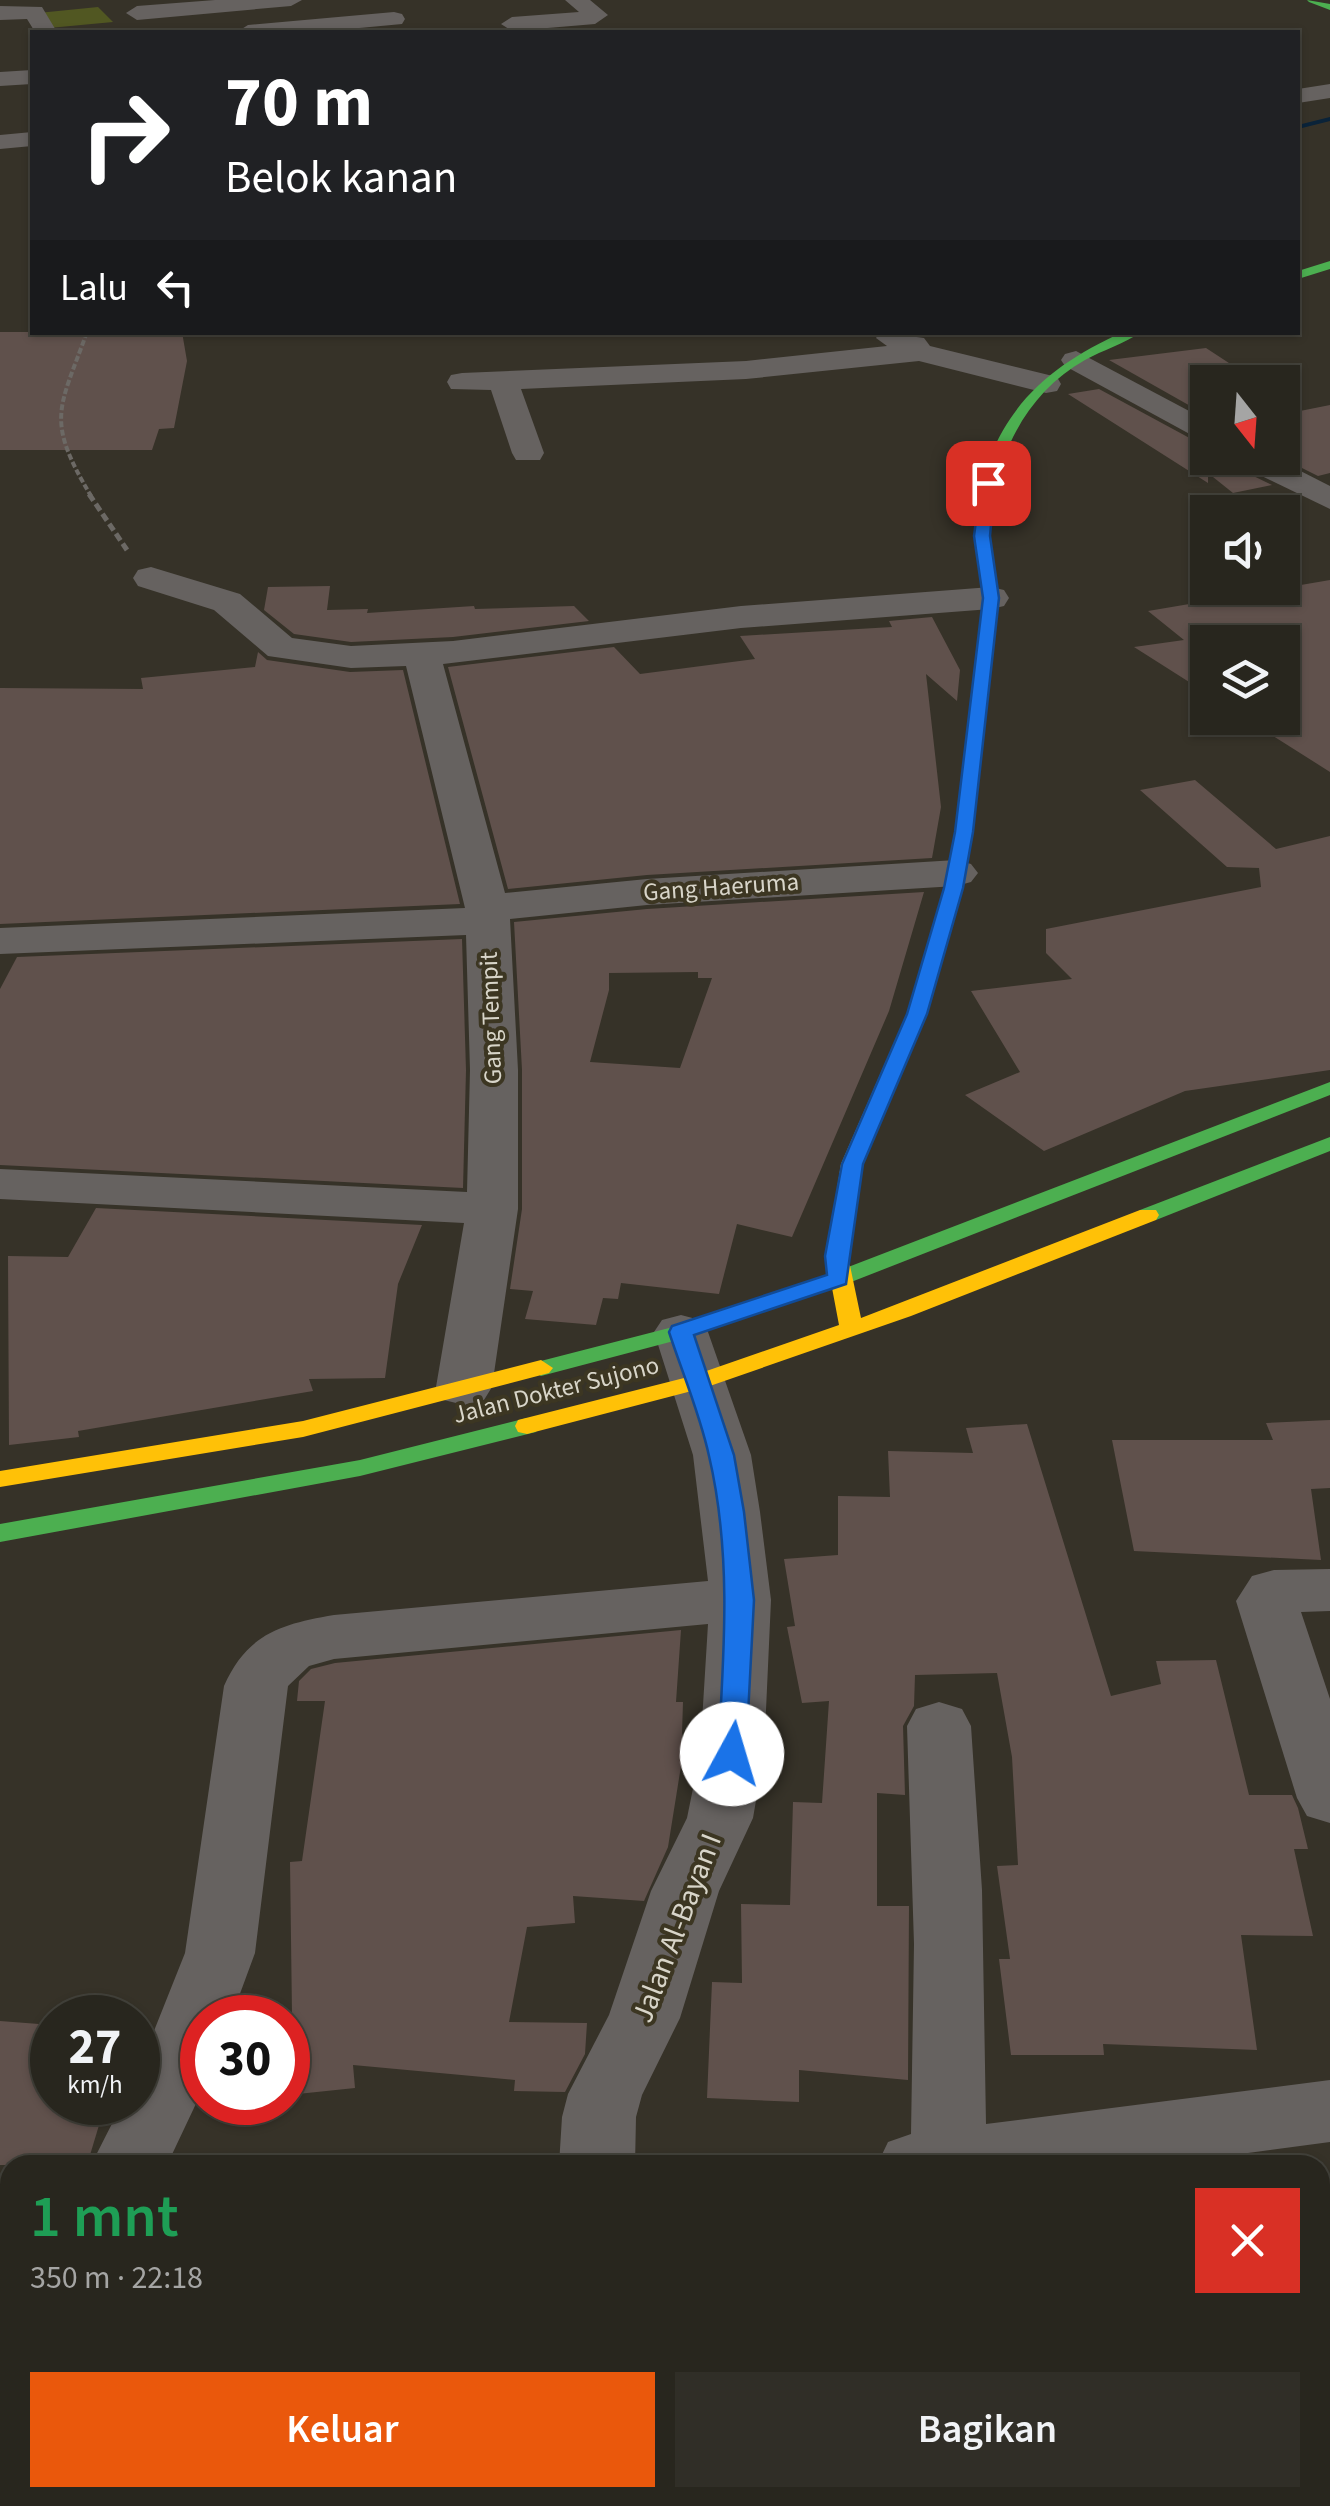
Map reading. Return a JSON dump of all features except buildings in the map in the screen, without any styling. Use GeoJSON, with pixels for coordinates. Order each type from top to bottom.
{"type":"FeatureCollection","features":[{"type":"Feature","properties":{"kind":"main road"},"geometry":{"type":"LineString","coordinates":[[1312,0],[1330,6]]}},
{"type":"Feature","properties":{"kind":"main road"},"geometry":{"type":"LineString","coordinates":[[1300,274],[1330,265]]}},
{"type":"Feature","properties":{"kind":"main road"},"geometry":{"type":"LineString","coordinates":[[851,1328],[838,1279],[837,1256],[852,1164],[917,1014],[956,873],[991,598],[982,536],[988,483],[1007,436],[1046,384],[1080,357],[1128,335]]}},
{"type":"Feature","properties":{"kind":"main road"},"geometry":{"type":"LineString","coordinates":[[0,1479],[303,1428],[464,1387],[690,1357],[838,1279],[1330,1088]]}},
{"type":"Feature","properties":{"kind":"main road","name":"Jalan Dokter Sujono"},"geometry":{"type":"LineString","coordinates":[[0,1533],[360,1468],[690,1357],[851,1328],[1326,1151]]}},
{"type":"Feature","properties":{"kind":"street"},"geometry":{"type":"LineString","coordinates":[[131,6],[291,0]]}},
{"type":"Feature","properties":{"kind":"street"},"geometry":{"type":"LineString","coordinates":[[371,0],[400,26]]}},
{"type":"Feature","properties":{"kind":"street"},"geometry":{"type":"LineString","coordinates":[[511,23],[595,18],[597,15],[576,0]]}},
{"type":"Feature","properties":{"kind":"street"},"geometry":{"type":"LineString","coordinates":[[131,6],[153,30]]}},
{"type":"Feature","properties":{"kind":"street"},"geometry":{"type":"LineString","coordinates":[[0,13],[34,12],[45,30]]}},
{"type":"Feature","properties":{"kind":"street"},"geometry":{"type":"LineString","coordinates":[[299,30],[400,26]]}},
{"type":"Feature","properties":{"kind":"street"},"geometry":{"type":"LineString","coordinates":[[0,79],[30,77]]}},
{"type":"Feature","properties":{"kind":"street"},"geometry":{"type":"LineString","coordinates":[[1300,96],[1330,91]]}},
{"type":"Feature","properties":{"kind":"street"},"geometry":{"type":"LineString","coordinates":[[0,142],[30,139]]}},
{"type":"Feature","properties":{"kind":"street"},"geometry":{"type":"LineString","coordinates":[[888,335],[913,344],[919,352]]}},
{"type":"Feature","properties":{"kind":"street"},"geometry":{"type":"LineString","coordinates":[[1038,348],[1080,357],[1190,423]]}},
{"type":"Feature","properties":{"kind":"street"},"geometry":{"type":"LineString","coordinates":[[462,382],[737,358],[919,352],[1046,384]]}},
{"type":"Feature","properties":{"kind":"street"},"geometry":{"type":"LineString","coordinates":[[503,380],[528,453]]}},
{"type":"Feature","properties":{"kind":"street"},"geometry":{"type":"LineString","coordinates":[[1284,475],[1330,499]]}},
{"type":"Feature","properties":{"kind":"street"},"geometry":{"type":"LineString","coordinates":[[151,578],[227,602],[271,643],[296,652],[351,657],[422,655],[741,617],[991,598]]}},
{"type":"Feature","properties":{"kind":"street","name":"Gang Tempit"},"geometry":{"type":"LineString","coordinates":[[422,655],[457,778],[487,914],[494,1087],[492,1209],[464,1387]]}},
{"type":"Feature","properties":{"kind":"street","name":"Gang Haeruma"},"geometry":{"type":"LineString","coordinates":[[0,941],[372,928],[647,892],[956,873]]}},
{"type":"Feature","properties":{"kind":"street"},"geometry":{"type":"LineString","coordinates":[[0,1184],[492,1209]]}},
{"type":"Feature","properties":{"kind":"street","name":"Jalan Al-Bayan I"},"geometry":{"type":"LineString","coordinates":[[596,2155],[598,2118],[605,2094],[644,2018],[685,1891],[720,1818],[738,1692],[740,1600],[722,1455],[690,1357]]}},
{"type":"Feature","properties":{"kind":"street"},"geometry":{"type":"LineString","coordinates":[[1330,1590],[1283,1589],[1274,1591],[1267,1602],[1330,1798]]}},
{"type":"Feature","properties":{"kind":"street"},"geometry":{"type":"LineString","coordinates":[[134,2155],[167,2089],[220,1953],[256,1686],[263,1670],[277,1656],[306,1642],[334,1637],[740,1600]]}},
{"type":"Feature","properties":{"kind":"street"},"geometry":{"type":"LineString","coordinates":[[931,2155],[950,1929],[939,1726]]}},
{"type":"Feature","properties":{"kind":"street"},"geometry":{"type":"LineString","coordinates":[[992,2155],[1330,2111]]}},
{"type":"Feature","properties":{"kind":"path"},"geometry":{"type":"LineString","coordinates":[[87,335],[58,413],[61,426],[88,493],[151,578]]}},
{"type":"Feature","properties":{"kind":"green space"},"geometry":{"type":"Polygon","coordinates":[[[98,7],[113,22],[49,28],[38,13],[98,7]]]}},
{"type":"Feature","properties":{"kind":"waterway"},"geometry":{"type":"LineString","coordinates":[[1300,126],[1330,119]]}},
{"type":"Feature","properties":{"kind":"traffic: fast"},"geometry":{"type":"LineString","coordinates":[[1312,0],[1330,7]]}},
{"type":"Feature","properties":{"kind":"traffic: fast"},"geometry":{"type":"LineString","coordinates":[[1300,274],[1330,265]]}},
{"type":"Feature","properties":{"kind":"traffic: fast"},"geometry":{"type":"LineString","coordinates":[[986,499],[1001,446],[1032,397],[1067,366],[1128,335]]}},
{"type":"Feature","properties":{"kind":"traffic: fast"},"geometry":{"type":"LineString","coordinates":[[541,1368],[681,1332],[838,1279],[1330,1088]]}},
{"type":"Feature","properties":{"kind":"traffic: fast"},"geometry":{"type":"LineString","coordinates":[[1148,1215],[1330,1143]]}},
{"type":"Feature","properties":{"kind":"traffic: fast"},"geometry":{"type":"LineString","coordinates":[[0,1533],[360,1468],[527,1426]]}},
{"type":"Feature","properties":{"kind":"traffic: slow"},"geometry":{"type":"LineString","coordinates":[[851,1328],[837,1256],[852,1164],[917,1013],[953,889],[964,832],[991,598],[982,536],[986,499]]}},
{"type":"Feature","properties":{"kind":"traffic: slow"},"geometry":{"type":"LineString","coordinates":[[527,1426],[699,1382],[903,1311],[1148,1215]]}},
{"type":"Feature","properties":{"kind":"traffic: slow"},"geometry":{"type":"LineString","coordinates":[[0,1479],[303,1429],[541,1368]]}},
{"type":"Feature","properties":{"kind":"route"},"geometry":{"type":"LineString","coordinates":[[732,1754],[740,1600],[731,1512],[722,1455],[680,1332],[838,1279],[837,1256],[852,1164],[917,1014],[938,949],[964,832],[991,598],[982,536],[988,483]]}}]}
